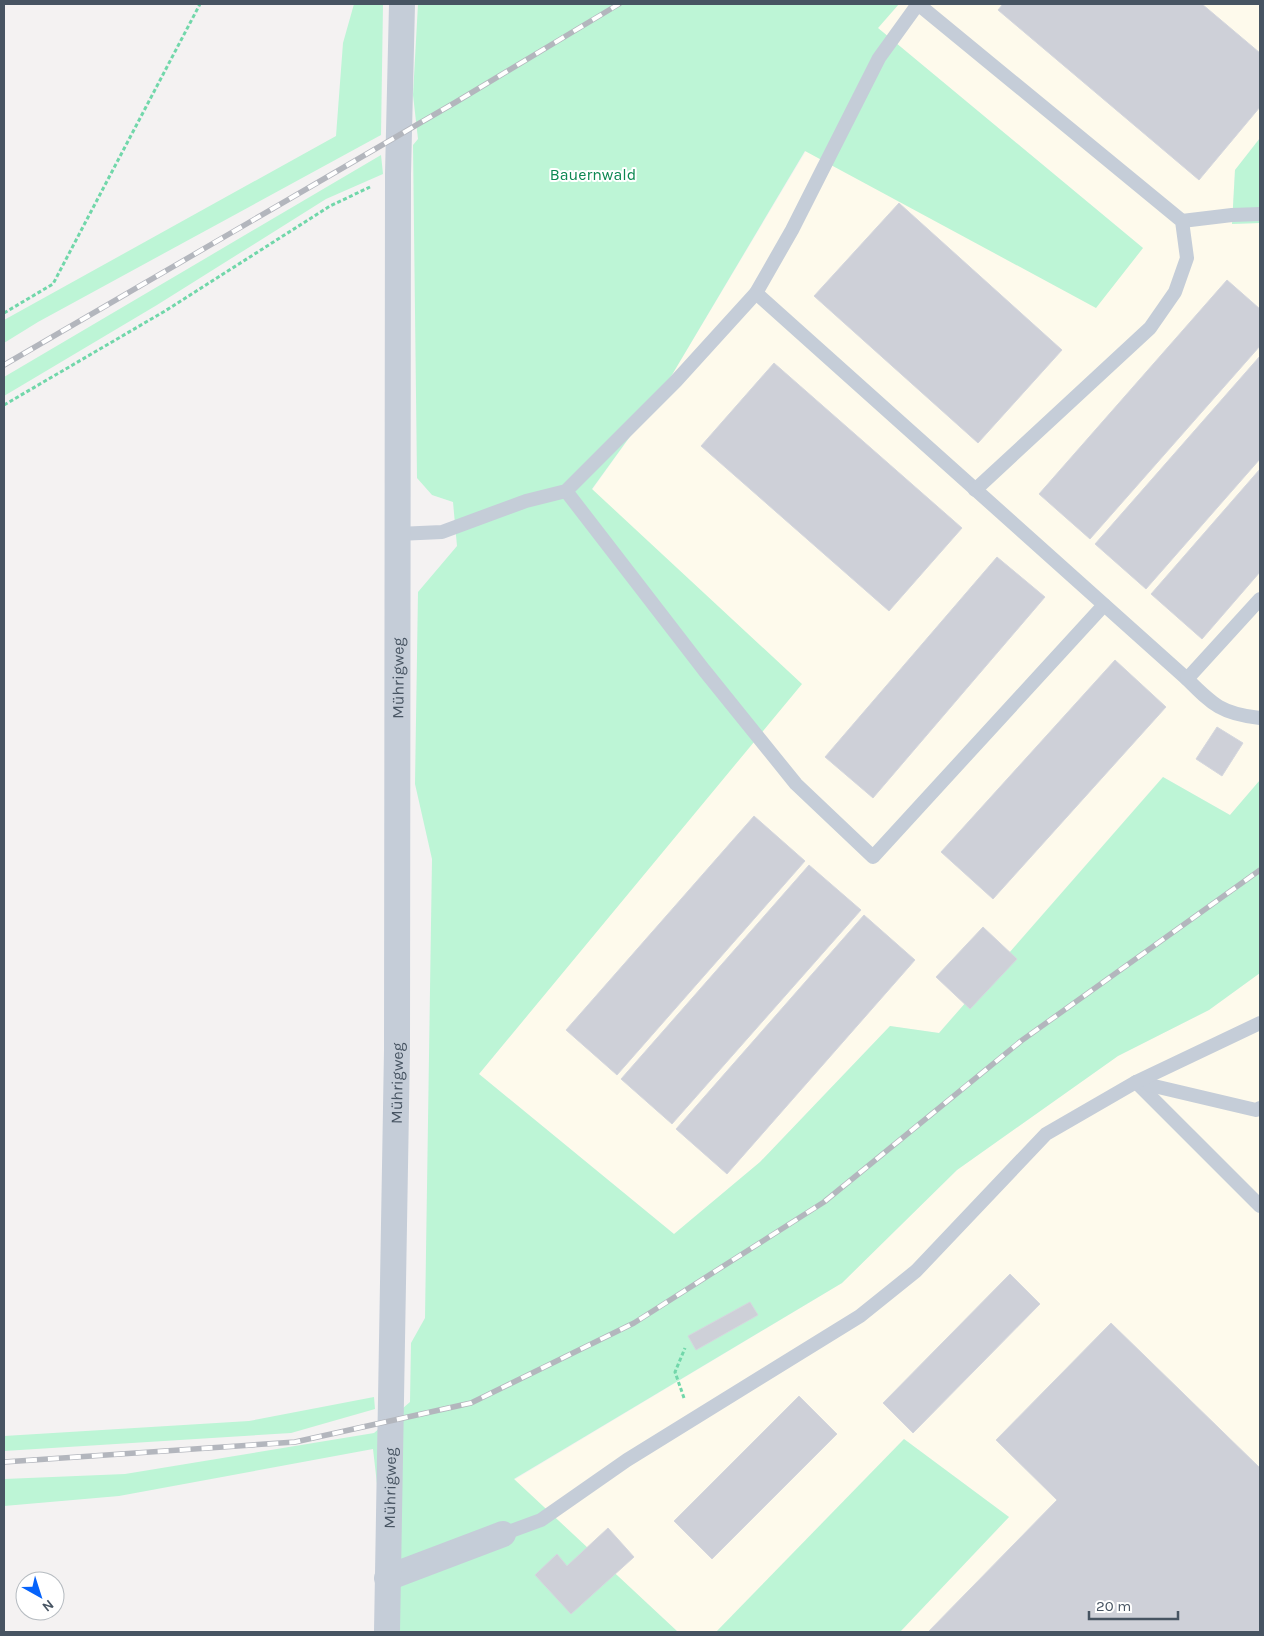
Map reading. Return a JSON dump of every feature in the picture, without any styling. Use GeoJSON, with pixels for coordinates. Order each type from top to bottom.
{"type":"FeatureCollection","features":[{"type":"Feature","properties":{"kind":"street","name":"Mührigweg"},"geometry":{"type":"LineString","coordinates":[[387,1632],[397,1040],[398,174],[402,4]]}},
{"type":"Feature","properties":{"kind":"street"},"geometry":{"type":"LineString","coordinates":[[387,1578],[503,1534]]}},
{"type":"Feature","properties":{"kind":"lane"},"geometry":{"type":"LineString","coordinates":[[398,534],[442,532],[526,501],[566,492],[676,381],[756,293],[792,230],[879,58],[918,4],[1182,221],[1187,258],[1176,292],[1150,328],[974,490]]}},
{"type":"Feature","properties":{"kind":"lane"},"geometry":{"type":"LineString","coordinates":[[1182,221],[1232,215],[1260,214]]}},
{"type":"Feature","properties":{"kind":"lane"},"geometry":{"type":"LineString","coordinates":[[756,293],[1187,679],[1214,706],[1239,716],[1260,718]]}},
{"type":"Feature","properties":{"kind":"lane"},"geometry":{"type":"LineString","coordinates":[[566,492],[704,670],[796,784],[874,857],[1104,605]]}},
{"type":"Feature","properties":{"kind":"lane"},"geometry":{"type":"LineString","coordinates":[[1187,679],[1260,598]]}},
{"type":"Feature","properties":{"kind":"lane"},"geometry":{"type":"LineString","coordinates":[[503,1534],[541,1520],[627,1460],[860,1316],[916,1271],[1046,1134],[1136,1082],[1260,1023]]}},
{"type":"Feature","properties":{"kind":"lane"},"geometry":{"type":"LineString","coordinates":[[1136,1082],[1256,1110],[1260,1108]]}},
{"type":"Feature","properties":{"kind":"lane"},"geometry":{"type":"LineString","coordinates":[[1136,1082],[1260,1206]]}},
{"type":"Feature","properties":{"kind":"path"},"geometry":{"type":"LineString","coordinates":[[4,313],[53,284],[200,4]]}},
{"type":"Feature","properties":{"kind":"path"},"geometry":{"type":"LineString","coordinates":[[4,405],[165,311],[330,206],[398,174]]}},
{"type":"Feature","properties":{"kind":"path"},"geometry":{"type":"LineString","coordinates":[[685,1348],[676,1372],[692,1420]]}},
{"type":"Feature","properties":{"kind":"shaded area"},"geometry":{"type":"Polygon","coordinates":[[[899,4],[1260,4],[1260,138],[1235,170],[1232,224],[1260,223],[1260,780],[1230,815],[1163,777],[939,1033],[890,1026],[760,1162],[674,1234],[479,1074],[801,684],[592,490],[660,395],[806,151],[1096,307],[1143,248],[878,28],[899,4]]]}},
{"type":"Feature","properties":{"kind":"shaded area"},"geometry":{"type":"Polygon","coordinates":[[[1260,973],[1260,1632],[900,1632],[1009,1517],[904,1439],[716,1632],[678,1632],[514,1480],[842,1283],[957,1170],[1118,1056],[1209,1010],[1260,973]]]}},
{"type":"Feature","properties":{"kind":"green space"},"geometry":{"type":"Polygon","coordinates":[[[354,4],[383,4],[381,135],[38,322],[4,343],[4,320],[336,136],[343,43],[354,4]]]}},
{"type":"Feature","properties":{"kind":"green space","name":"Bauernwald"},"geometry":{"type":"Polygon","coordinates":[[[418,4],[899,4],[878,28],[1143,248],[1096,308],[805,151],[660,395],[592,489],[802,684],[479,1074],[674,1234],[760,1162],[890,1026],[939,1033],[1163,777],[1230,815],[1260,780],[1260,973],[1209,1010],[1118,1056],[957,1170],[842,1283],[514,1479],[678,1632],[394,1632],[373,1449],[119,1496],[4,1506],[4,1479],[125,1474],[374,1433],[410,1402],[411,1343],[425,1318],[432,859],[415,784],[418,592],[457,546],[453,502],[432,495],[417,478],[413,145],[418,139],[413,95],[418,4]]]}},
{"type":"Feature","properties":{"kind":"green space"},"geometry":{"type":"Polygon","coordinates":[[[1260,138],[1260,223],[1232,224],[1235,170],[1260,138]]]}},
{"type":"Feature","properties":{"kind":"green space"},"geometry":{"type":"Polygon","coordinates":[[[381,155],[383,174],[326,199],[157,305],[4,396],[4,377],[381,155]]]}},
{"type":"Feature","properties":{"kind":"green space"},"geometry":{"type":"Polygon","coordinates":[[[374,1397],[375,1409],[291,1433],[4,1451],[4,1436],[249,1421],[374,1397]]]}},
{"type":"Feature","properties":{"kind":"green space"},"geometry":{"type":"Polygon","coordinates":[[[904,1439],[1009,1517],[900,1632],[716,1632],[904,1439]]]}},
{"type":"Feature","properties":{"kind":"building"},"geometry":{"type":"Polygon","coordinates":[[[1003,4],[1202,4],[1260,53],[1260,107],[1199,180],[998,10],[1003,4]]]}},
{"type":"Feature","properties":{"kind":"building"},"geometry":{"type":"Polygon","coordinates":[[[899,203],[1062,350],[978,443],[814,296],[899,203]]]}},
{"type":"Feature","properties":{"kind":"building"},"geometry":{"type":"Polygon","coordinates":[[[1227,280],[1260,309],[1260,346],[1090,539],[1039,494],[1227,280]]]}},
{"type":"Feature","properties":{"kind":"building"},"geometry":{"type":"Polygon","coordinates":[[[1260,356],[1260,459],[1146,589],[1095,544],[1260,356]]]}},
{"type":"Feature","properties":{"kind":"building"},"geometry":{"type":"Polygon","coordinates":[[[774,363],[962,528],[889,611],[701,446],[774,363]]]}},
{"type":"Feature","properties":{"kind":"building"},"geometry":{"type":"Polygon","coordinates":[[[1260,469],[1260,572],[1202,639],[1151,594],[1260,469]]]}},
{"type":"Feature","properties":{"kind":"building"},"geometry":{"type":"Polygon","coordinates":[[[997,557],[1045,597],[873,798],[825,757],[997,557]]]}},
{"type":"Feature","properties":{"kind":"building"},"geometry":{"type":"Polygon","coordinates":[[[1115,660],[1166,707],[993,899],[941,852],[1115,660]]]}},
{"type":"Feature","properties":{"kind":"building"},"geometry":{"type":"Polygon","coordinates":[[[1217,727],[1243,743],[1222,776],[1196,759],[1217,727]]]}},
{"type":"Feature","properties":{"kind":"building"},"geometry":{"type":"Polygon","coordinates":[[[754,816],[805,861],[617,1075],[566,1030],[754,816]]]}},
{"type":"Feature","properties":{"kind":"building"},"geometry":{"type":"Polygon","coordinates":[[[809,865],[861,910],[672,1124],[621,1079],[809,865]]]}},
{"type":"Feature","properties":{"kind":"building"},"geometry":{"type":"Polygon","coordinates":[[[864,915],[915,960],[727,1174],[676,1129],[864,915]]]}},
{"type":"Feature","properties":{"kind":"building"},"geometry":{"type":"Polygon","coordinates":[[[983,927],[1017,959],[970,1009],[936,977],[983,927]]]}},
{"type":"Feature","properties":{"kind":"building"},"geometry":{"type":"Polygon","coordinates":[[[1010,1274],[1040,1304],[913,1433],[883,1403],[1010,1274]]]}},
{"type":"Feature","properties":{"kind":"building"},"geometry":{"type":"Polygon","coordinates":[[[750,1302],[758,1315],[696,1350],[688,1336],[750,1302]]]}},
{"type":"Feature","properties":{"kind":"building"},"geometry":{"type":"Polygon","coordinates":[[[1111,1323],[1260,1468],[1260,1632],[928,1632],[1057,1500],[996,1440],[1111,1323]]]}},
{"type":"Feature","properties":{"kind":"building"},"geometry":{"type":"Polygon","coordinates":[[[799,1396],[837,1434],[712,1559],[674,1521],[799,1396]]]}},
{"type":"Feature","properties":{"kind":"building"},"geometry":{"type":"Polygon","coordinates":[[[608,1528],[634,1557],[571,1614],[535,1575],[557,1554],[567,1566],[608,1528]]]}},
{"type":"Feature","properties":{"kind":"railway"},"geometry":{"type":"LineString","coordinates":[[4,365],[456,102],[619,4]]}},
{"type":"Feature","properties":{"kind":"railway"},"geometry":{"type":"LineString","coordinates":[[4,1462],[295,1442],[471,1403],[634,1323],[824,1202],[1021,1041],[1260,870]]}}]}
